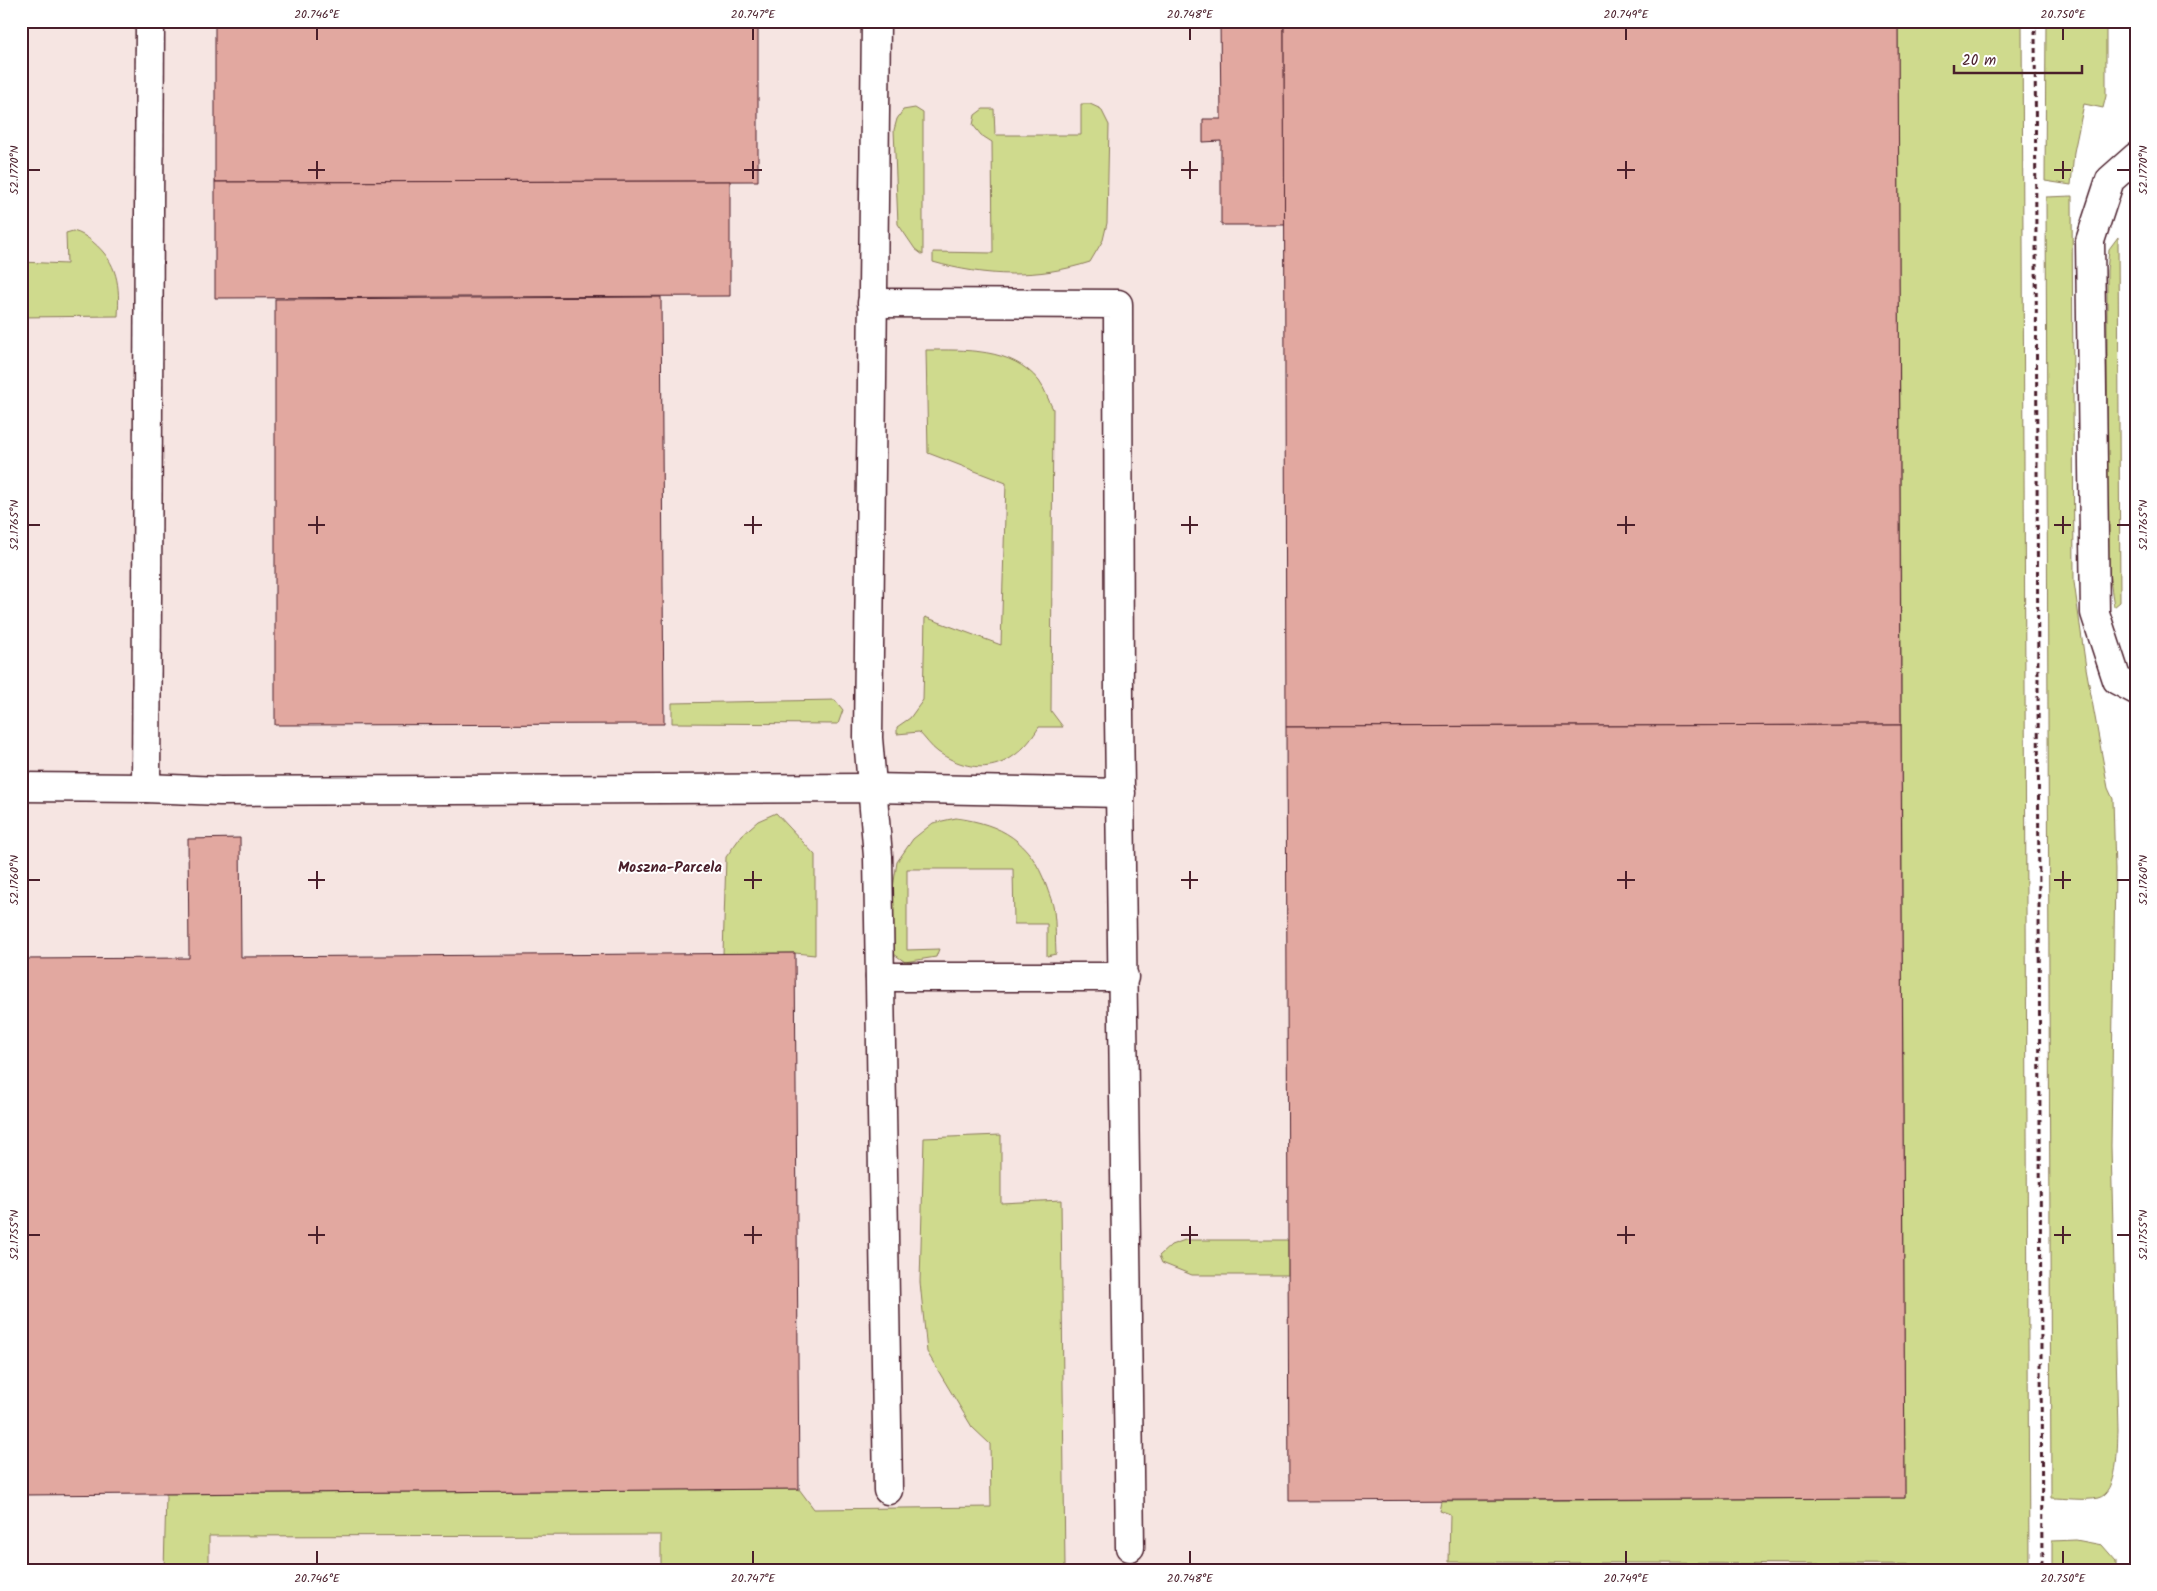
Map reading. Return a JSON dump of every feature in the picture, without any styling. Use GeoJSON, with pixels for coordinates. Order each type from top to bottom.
{"type":"FeatureCollection","features":[{"type":"Feature","properties":{"kind":"lane"},"geometry":{"type":"LineString","coordinates":[[146,788],[150,21]]}},
{"type":"Feature","properties":{"kind":"lane"},"geometry":{"type":"LineString","coordinates":[[876,21],[868,710],[878,856],[888,1490]]}},
{"type":"Feature","properties":{"kind":"lane"},"geometry":{"type":"LineString","coordinates":[[2136,157],[2110,180],[2090,241],[2095,613],[2117,680],[2136,690]]}},
{"type":"Feature","properties":{"kind":"lane"},"geometry":{"type":"LineString","coordinates":[[872,304],[1118,304],[1120,793],[1124,977],[1130,1547]]}},
{"type":"Feature","properties":{"kind":"lane"},"geometry":{"type":"LineString","coordinates":[[21,787],[239,790],[872,788],[1120,793]]}},
{"type":"Feature","properties":{"kind":"lane"},"geometry":{"type":"LineString","coordinates":[[880,977],[1124,977]]}},
{"type":"Feature","properties":{"kind":"path"},"geometry":{"type":"LineString","coordinates":[[2035,21],[2042,1570]]}},
{"type":"Feature","properties":{"kind":"shaded area"},"geometry":{"type":"Polygon","coordinates":[[[21,21],[2022,21],[2029,1570],[21,1570],[21,21]]]}},
{"type":"Feature","properties":{"kind":"green space"},"geometry":{"type":"Polygon","coordinates":[[[1898,21],[2022,21],[2029,1565],[1449,1562],[1450,1514],[1439,1510],[1441,1501],[1905,1498],[1898,21]]]}},
{"type":"Feature","properties":{"kind":"green space"},"geometry":{"type":"Polygon","coordinates":[[[2046,21],[2106,21],[2106,96],[2103,108],[2084,104],[2074,152],[2071,185],[2045,181],[2046,21]]]}},
{"type":"Feature","properties":{"kind":"green space"},"geometry":{"type":"Polygon","coordinates":[[[1081,104],[1090,104],[1101,109],[1109,125],[1107,223],[1103,240],[1090,262],[1051,271],[1011,274],[972,271],[933,262],[933,252],[993,253],[992,142],[981,135],[973,125],[975,115],[983,109],[994,109],[995,135],[1081,135],[1081,104]]]}},
{"type":"Feature","properties":{"kind":"green space"},"geometry":{"type":"Polygon","coordinates":[[[915,108],[923,113],[923,255],[915,249],[898,224],[894,130],[897,119],[903,110],[915,108]]]}},
{"type":"Feature","properties":{"kind":"green space"},"geometry":{"type":"Polygon","coordinates":[[[2072,196],[2074,582],[2086,668],[2108,788],[2113,799],[2115,870],[2111,1146],[2118,1430],[2116,1468],[2110,1488],[2098,1498],[2087,1499],[2051,1498],[2046,197],[2072,196]]]}},
{"type":"Feature","properties":{"kind":"green space"},"geometry":{"type":"Polygon","coordinates":[[[73,231],[84,235],[108,258],[118,284],[118,316],[21,317],[21,262],[67,264],[66,233],[73,231]]]}},
{"type":"Feature","properties":{"kind":"green space"},"geometry":{"type":"Polygon","coordinates":[[[2118,237],[2120,602],[2114,607],[2107,559],[2107,271],[2109,249],[2118,237]]]}},
{"type":"Feature","properties":{"kind":"green space"},"geometry":{"type":"Polygon","coordinates":[[[926,350],[987,353],[1015,362],[1028,370],[1039,381],[1053,409],[1051,711],[1063,727],[1039,727],[1019,752],[1007,760],[981,767],[967,765],[938,752],[919,732],[897,734],[897,727],[910,718],[923,700],[925,617],[1001,645],[1006,483],[928,453],[926,350]]]}},
{"type":"Feature","properties":{"kind":"green space"},"geometry":{"type":"Polygon","coordinates":[[[835,700],[843,710],[838,724],[672,723],[672,703],[835,700]]]}},
{"type":"Feature","properties":{"kind":"green space"},"geometry":{"type":"Polygon","coordinates":[[[776,813],[815,855],[815,955],[795,953],[723,954],[726,857],[742,835],[758,821],[776,813]]]}},
{"type":"Feature","properties":{"kind":"green space"},"geometry":{"type":"Polygon","coordinates":[[[956,818],[1000,830],[1023,846],[1032,857],[1046,885],[1053,905],[1056,954],[1047,956],[1047,924],[1014,924],[1013,869],[907,869],[907,950],[939,949],[936,957],[905,962],[894,954],[893,888],[897,862],[913,839],[933,823],[956,818]]]}},
{"type":"Feature","properties":{"kind":"green space"},"geometry":{"type":"Polygon","coordinates":[[[1001,1135],[1001,1203],[1061,1200],[1065,1570],[661,1570],[661,1535],[209,1536],[209,1570],[164,1570],[166,1494],[799,1489],[814,1509],[991,1507],[990,1444],[972,1427],[927,1352],[920,1282],[924,1138],[1001,1135]]]}},
{"type":"Feature","properties":{"kind":"green space"},"geometry":{"type":"Polygon","coordinates":[[[1185,1240],[1288,1240],[1288,1275],[1192,1275],[1162,1263],[1159,1256],[1171,1245],[1185,1240]]]}},
{"type":"Feature","properties":{"kind":"green space"},"geometry":{"type":"Polygon","coordinates":[[[2076,1540],[2102,1545],[2116,1561],[2116,1570],[2052,1570],[2052,1541],[2076,1540]]]}},
{"type":"Feature","properties":{"kind":"building"},"geometry":{"type":"Polygon","coordinates":[[[215,21],[758,21],[758,181],[215,182],[215,21]]]}},
{"type":"Feature","properties":{"kind":"building"},"geometry":{"type":"Polygon","coordinates":[[[1220,21],[1284,21],[1285,225],[1221,225],[1221,141],[1203,142],[1203,119],[1221,119],[1220,21]]]}},
{"type":"Feature","properties":{"kind":"building"},"geometry":{"type":"Polygon","coordinates":[[[1284,21],[1898,21],[1901,725],[1286,727],[1284,21]]]}},
{"type":"Feature","properties":{"kind":"building"},"geometry":{"type":"Polygon","coordinates":[[[730,181],[730,296],[215,298],[215,182],[730,181]]]}},
{"type":"Feature","properties":{"kind":"building"},"geometry":{"type":"Polygon","coordinates":[[[661,297],[664,724],[275,725],[275,299],[661,297]]]}},
{"type":"Feature","properties":{"kind":"building"},"geometry":{"type":"Polygon","coordinates":[[[1901,725],[1905,1498],[1289,1501],[1286,727],[1901,725]]]}},
{"type":"Feature","properties":{"kind":"building"},"geometry":{"type":"Polygon","coordinates":[[[240,838],[241,957],[795,953],[799,1489],[21,1495],[21,959],[189,958],[188,839],[240,838]]]}},
{"type":"Feature","properties":{"kind":"district","name":"Moszna-Parcela"},"geometry":{"type":"Point","coordinates":[670,867]}}]}
